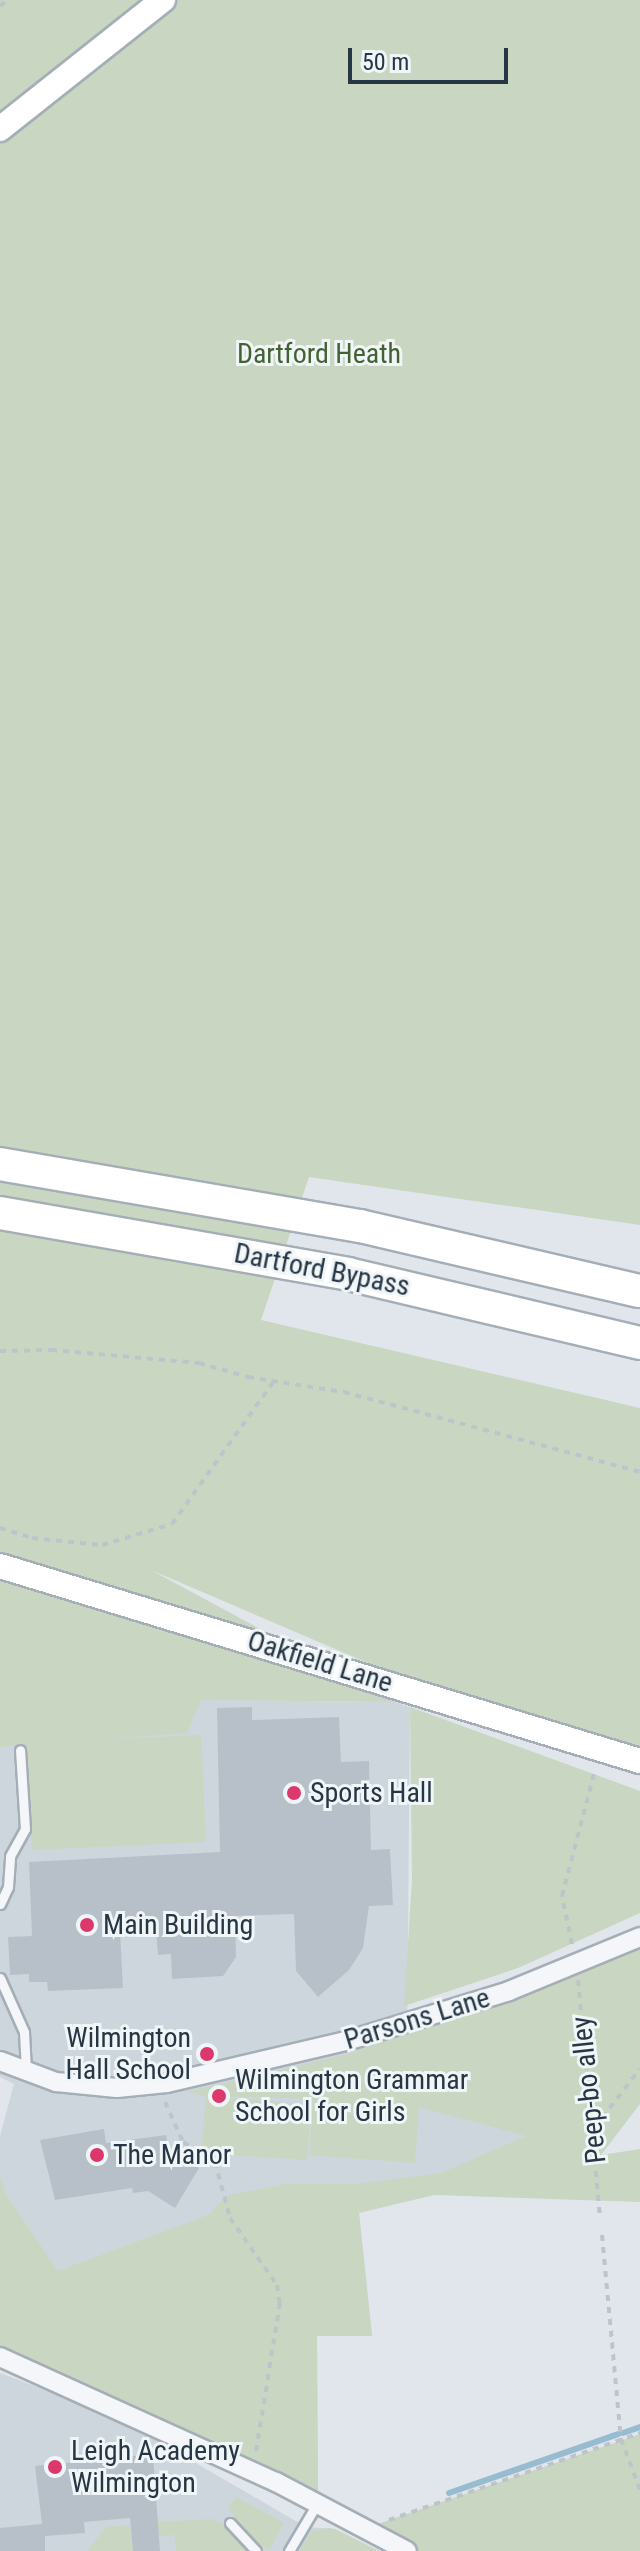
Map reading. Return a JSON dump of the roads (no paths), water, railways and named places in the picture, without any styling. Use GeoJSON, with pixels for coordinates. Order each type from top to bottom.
{"type":"FeatureCollection","features":[{"type":"Feature","properties":{"kind":"highway","name":"Dartford Bypass"},"geometry":{"type":"LineString","coordinates":[[0,1164],[360,1226],[640,1291]]}},
{"type":"Feature","properties":{"kind":"highway","name":"Dartford Bypass"},"geometry":{"type":"LineString","coordinates":[[0,1213],[348,1274],[640,1343]]}},
{"type":"Feature","properties":{"kind":"street"},"geometry":{"type":"LineString","coordinates":[[0,129],[163,0]]}},
{"type":"Feature","properties":{"kind":"street","name":"Oakfield Lane"},"geometry":{"type":"LineString","coordinates":[[0,1566],[640,1761]]}},
{"type":"Feature","properties":{"kind":"street","name":"Parsons Lane"},"geometry":{"type":"LineString","coordinates":[[0,2061],[56,2082],[117,2088],[161,2084],[350,2040],[509,1991],[640,1937]]}},
{"type":"Feature","properties":{"kind":"street"},"geometry":{"type":"LineString","coordinates":[[0,2357],[251,2470],[318,2502],[407,2551]]}},
{"type":"Feature","properties":{"kind":"lane"},"geometry":{"type":"LineString","coordinates":[[0,1904],[8,1887],[10,1856],[25,1829],[20,1750]]}},
{"type":"Feature","properties":{"kind":"lane"},"geometry":{"type":"LineString","coordinates":[[0,1978],[24,2032],[26,2071]]}},
{"type":"Feature","properties":{"kind":"lane"},"geometry":{"type":"LineString","coordinates":[[289,2551],[318,2502]]}},
{"type":"Feature","properties":{"kind":"lane"},"geometry":{"type":"LineString","coordinates":[[230,2523],[256,2551]]}},
{"type":"Feature","properties":{"kind":"waterway"},"geometry":{"type":"LineString","coordinates":[[623,2433],[640,2427]]}},
{"type":"Feature","properties":{"kind":"waterway"},"geometry":{"type":"LineString","coordinates":[[449,2493],[618,2434]]}},
{"type":"Feature","properties":{"kind":"place","name":"Sports Hall"},"geometry":{"type":"Point","coordinates":[294,1793]}},
{"type":"Feature","properties":{"kind":"place","name":"Main Building"},"geometry":{"type":"Point","coordinates":[87,1925]}},
{"type":"Feature","properties":{"kind":"place","name":"Wilmington Hall School"},"geometry":{"type":"Point","coordinates":[207,2054]}},
{"type":"Feature","properties":{"kind":"place","name":"Wilmington Grammar School for Girls"},"geometry":{"type":"Point","coordinates":[219,2096]}},
{"type":"Feature","properties":{"kind":"place","name":"The Manor"},"geometry":{"type":"Point","coordinates":[97,2155]}},
{"type":"Feature","properties":{"kind":"place","name":"Leigh Academy Wilmington"},"geometry":{"type":"Point","coordinates":[55,2467]}},
{"type":"Feature","properties":{"kind":"park label","name":"Dartford Heath"},"geometry":{"type":"Point","coordinates":[319,354]}}]}
